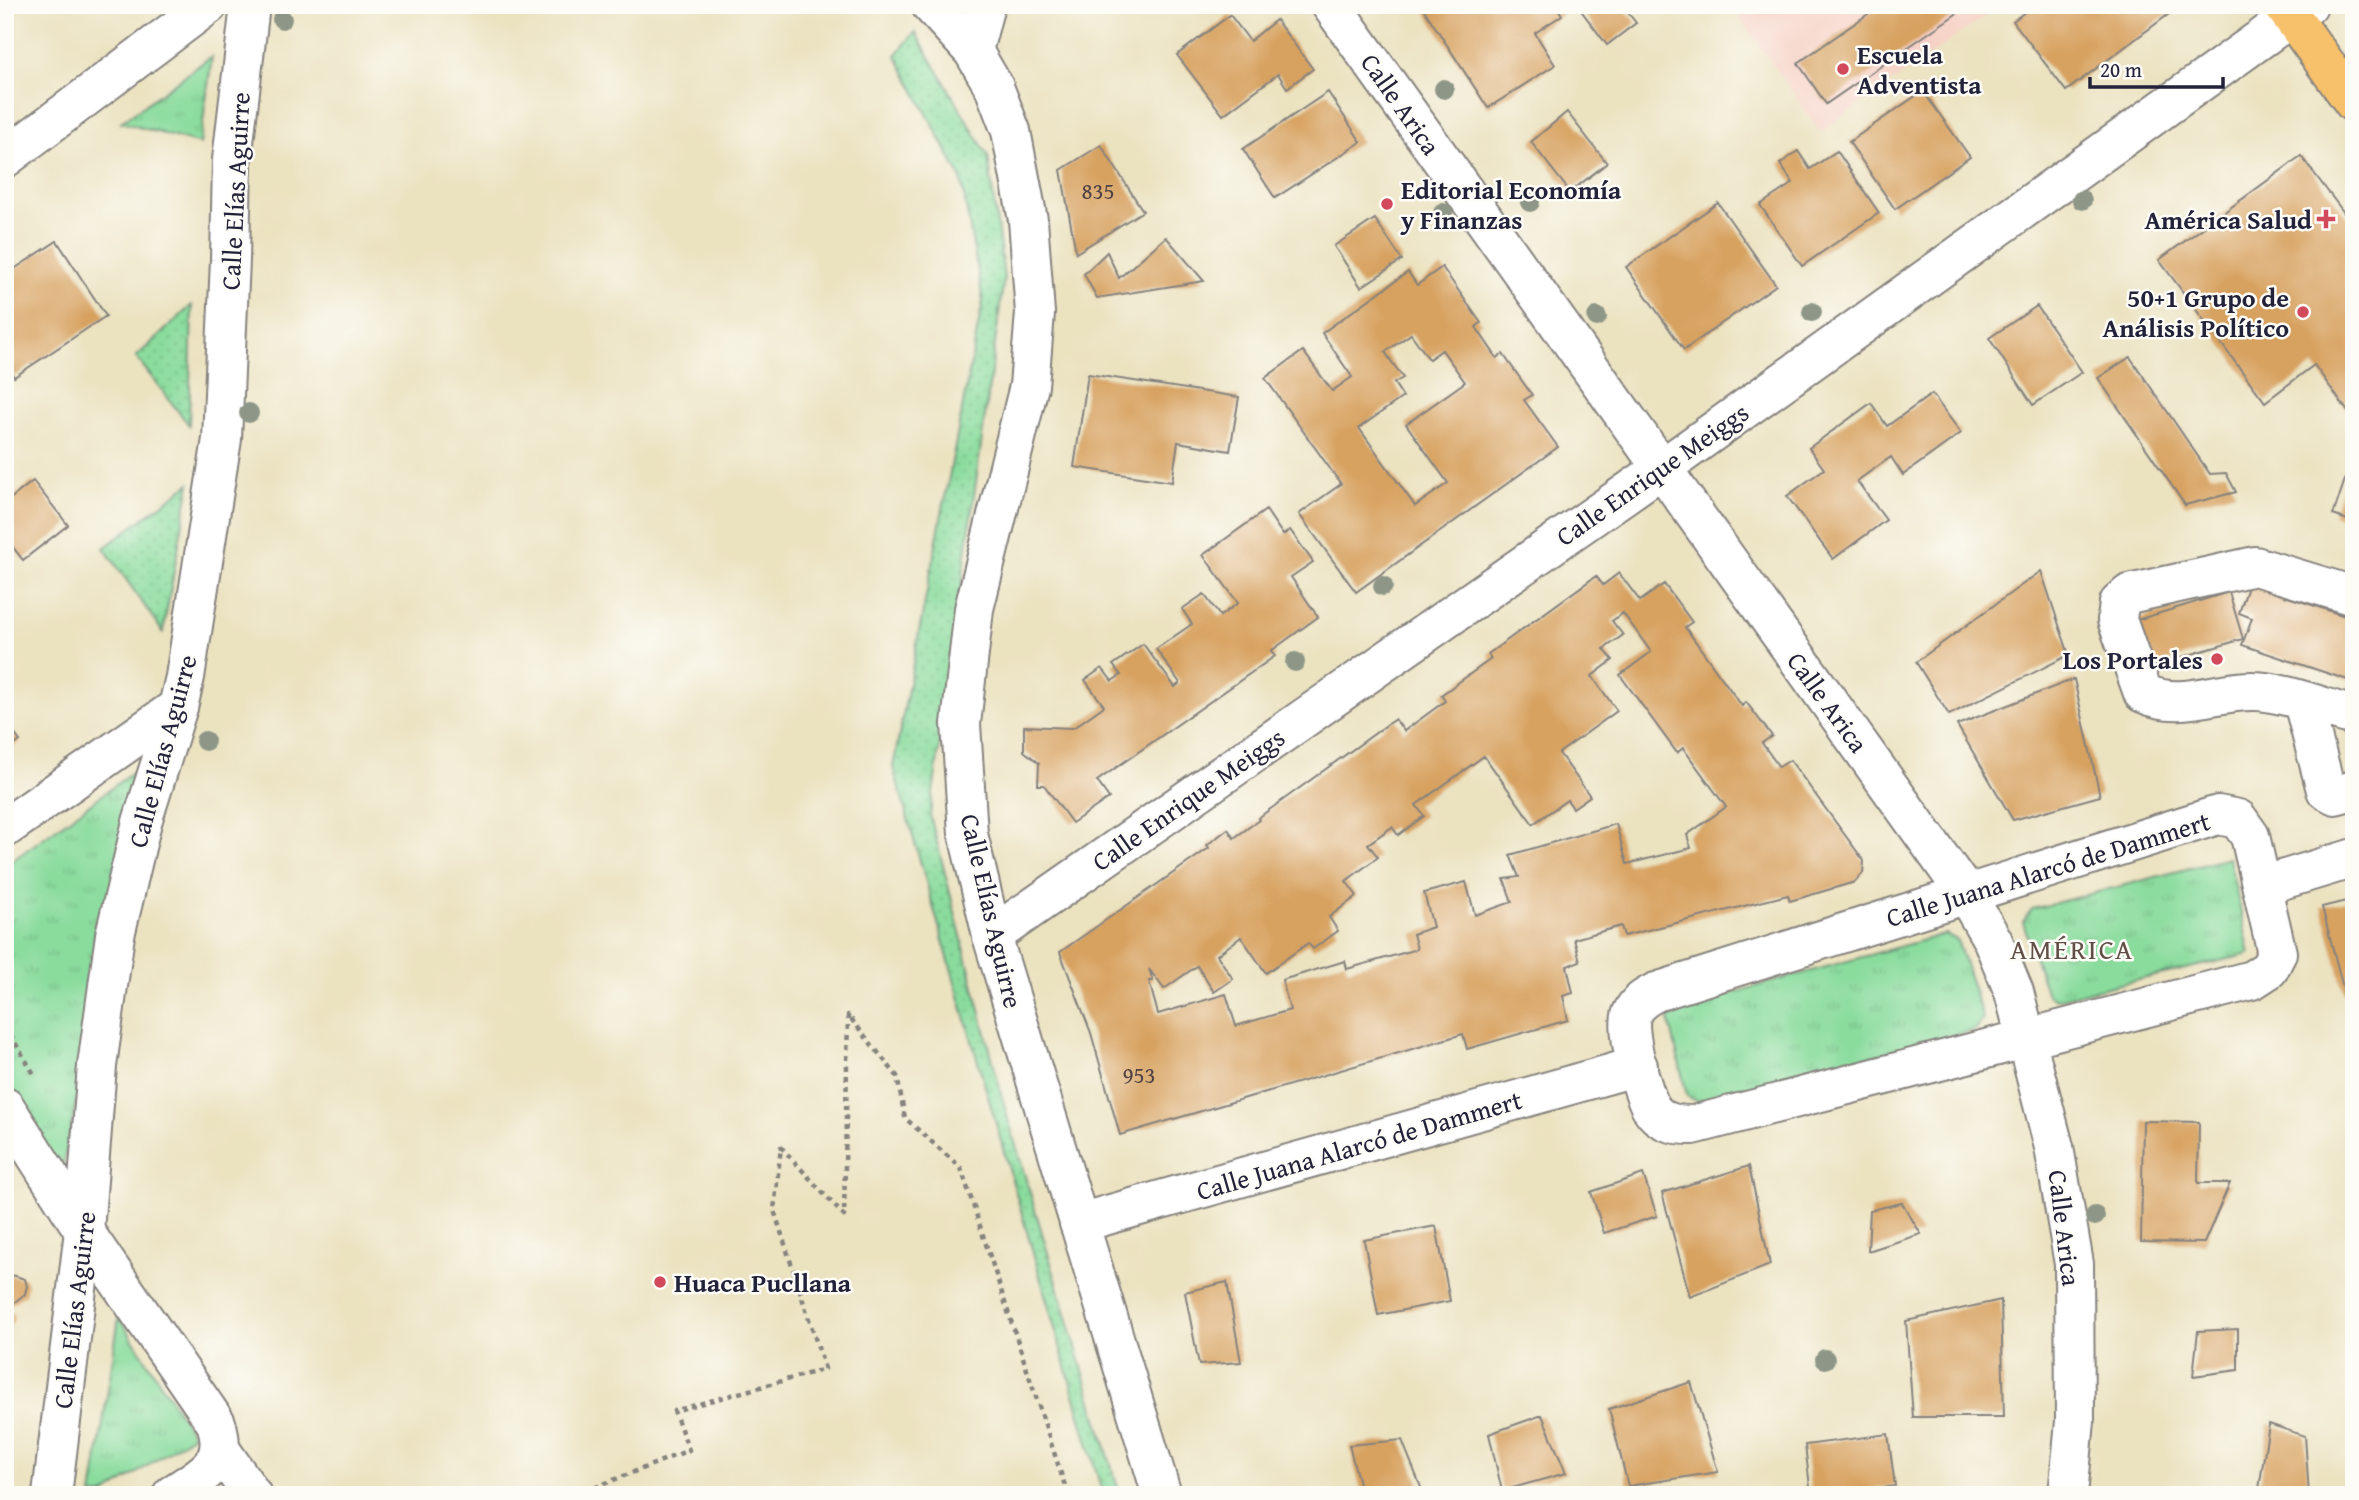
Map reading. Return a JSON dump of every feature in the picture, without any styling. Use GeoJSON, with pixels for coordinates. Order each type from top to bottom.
{"type":"FeatureCollection","features":[{"type":"Feature","properties":{"kind":"main road"},"geometry":{"type":"LineString","coordinates":[[2294,9],[2354,103]]}},
{"type":"Feature","properties":{"kind":"street"},"geometry":{"type":"LineString","coordinates":[[5,158],[208,5]]}},
{"type":"Feature","properties":{"kind":"street","name":"Calle Elías Aguirre"},"geometry":{"type":"LineString","coordinates":[[52,1495],[83,1231],[97,1066],[116,936],[142,822],[185,677],[222,439],[232,160],[250,5]]}},
{"type":"Feature","properties":{"kind":"street","name":"Calle Elías Aguirre"},"geometry":{"type":"LineString","coordinates":[[931,5],[974,51],[994,87],[1011,131],[1028,220],[1035,313],[1029,386],[974,610],[961,724],[968,834],[992,936],[1161,1495]]}},
{"type":"Feature","properties":{"kind":"street"},"geometry":{"type":"LineString","coordinates":[[974,51],[985,5]]}},
{"type":"Feature","properties":{"kind":"street","name":"Calle Arica"},"geometry":{"type":"LineString","coordinates":[[1331,5],[1966,894],[1993,941],[2014,992],[2027,1038],[2054,1147],[2074,1264],[2075,1421],[2068,1495]]}},
{"type":"Feature","properties":{"kind":"street","name":"Calle Enrique Meiggs"},"geometry":{"type":"LineString","coordinates":[[992,936],[1661,469],[2294,9]]}},
{"type":"Feature","properties":{"kind":"street"},"geometry":{"type":"LineString","coordinates":[[2354,596],[2255,566],[2129,594],[2119,603],[2117,620],[2143,692],[2157,700],[2172,702],[2254,691],[2272,693],[2354,716]]}},
{"type":"Feature","properties":{"kind":"street"},"geometry":{"type":"LineString","coordinates":[[2304,702],[2326,790],[2335,795],[2354,790]]}},
{"type":"Feature","properties":{"kind":"street"},"geometry":{"type":"LineString","coordinates":[[5,828],[178,707]]}},
{"type":"Feature","properties":{"kind":"street","name":"Calle Juana Alarcó de Dammert"},"geometry":{"type":"LineString","coordinates":[[2218,815],[2238,819],[2250,836],[2262,886],[2277,953],[2269,969],[2252,980],[1693,1125],[1664,1121],[1654,1112],[1647,1100],[1628,1028],[1630,1014],[1640,1001],[1656,992],[2218,815]]}},
{"type":"Feature","properties":{"kind":"street"},"geometry":{"type":"LineString","coordinates":[[2262,886],[2354,858]]}},
{"type":"Feature","properties":{"kind":"street","name":"Calle Juana Alarcó de Dammert"},"geometry":{"type":"LineString","coordinates":[[1079,1223],[1638,1066]]}},
{"type":"Feature","properties":{"kind":"street"},"geometry":{"type":"LineString","coordinates":[[5,1107],[83,1231],[216,1423],[220,1437],[218,1458],[211,1467],[172,1495]]}},
{"type":"Feature","properties":{"kind":"street"},"geometry":{"type":"LineString","coordinates":[[220,1449],[253,1495]]}},
{"type":"Feature","properties":{"kind":"path"},"geometry":{"type":"LineString","coordinates":[[576,1495],[690,1450],[674,1412],[825,1369],[774,1210],[781,1147],[844,1216],[848,1015],[897,1076],[905,1118],[961,1168],[1068,1495]]}},
{"type":"Feature","properties":{"kind":"shaded area","name":"Escuela Adventista"},"geometry":{"type":"Polygon","coordinates":[[[1731,5],[2001,5],[1820,132],[1731,5]]]}},
{"type":"Feature","properties":{"kind":"green space"},"geometry":{"type":"Polygon","coordinates":[[[915,32],[988,156],[1004,278],[930,815],[1006,1112],[1120,1495],[1103,1495],[893,767],[983,301],[961,178],[896,55],[915,32]]]}},
{"type":"Feature","properties":{"kind":"green space"},"geometry":{"type":"Polygon","coordinates":[[[212,56],[200,144],[121,122],[212,56]]]}},
{"type":"Feature","properties":{"kind":"green space"},"geometry":{"type":"Polygon","coordinates":[[[192,305],[189,425],[136,357],[192,305]]]}},
{"type":"Feature","properties":{"kind":"green space"},"geometry":{"type":"Polygon","coordinates":[[[190,483],[163,632],[104,548],[190,483]]]}},
{"type":"Feature","properties":{"kind":"green space"},"geometry":{"type":"Polygon","coordinates":[[[147,762],[59,1184],[5,1104],[5,866],[147,762]]]}},
{"type":"Feature","properties":{"kind":"green space"},"geometry":{"type":"Polygon","coordinates":[[[2229,858],[2250,954],[2056,999],[2047,995],[2023,922],[2032,909],[2229,858]]]}},
{"type":"Feature","properties":{"kind":"green space"},"geometry":{"type":"Polygon","coordinates":[[[1945,934],[1957,940],[1983,1019],[1975,1030],[1697,1101],[1687,1096],[1669,1019],[1678,1008],[1945,934]]]}},
{"type":"Feature","properties":{"kind":"green space"},"geometry":{"type":"Polygon","coordinates":[[[119,1317],[193,1435],[104,1495],[92,1495],[119,1317]]]}},
{"type":"Feature","properties":{"kind":"building"},"geometry":{"type":"Polygon","coordinates":[[[1421,5],[1556,5],[1562,15],[1535,33],[1555,65],[1488,108],[1421,5]]]}},
{"type":"Feature","properties":{"kind":"building"},"geometry":{"type":"Polygon","coordinates":[[[1577,5],[1622,5],[1636,23],[1607,45],[1577,5]]]}},
{"type":"Feature","properties":{"kind":"building"},"geometry":{"type":"Polygon","coordinates":[[[1881,5],[1969,5],[1826,104],[1798,63],[1881,5]]]}},
{"type":"Feature","properties":{"kind":"building"},"geometry":{"type":"Polygon","coordinates":[[[2034,5],[2181,5],[2066,91],[2013,21],[2034,5]]]}},
{"type":"Feature","properties":{"kind":"building"},"geometry":{"type":"Polygon","coordinates":[[[1230,15],[1250,41],[1276,20],[1313,69],[1287,88],[1278,74],[1223,115],[1177,55],[1230,15]]]}},
{"type":"Feature","properties":{"kind":"building"},"geometry":{"type":"Polygon","coordinates":[[[1923,91],[1970,157],[1895,209],[1849,142],[1923,91]]]}},
{"type":"Feature","properties":{"kind":"building"},"geometry":{"type":"Polygon","coordinates":[[[1328,92],[1361,142],[1275,198],[1243,149],[1328,92]]]}},
{"type":"Feature","properties":{"kind":"building"},"geometry":{"type":"Polygon","coordinates":[[[1567,112],[1607,163],[1570,192],[1531,142],[1567,112]]]}},
{"type":"Feature","properties":{"kind":"building"},"geometry":{"type":"Polygon","coordinates":[[[1101,145],[1143,211],[1076,253],[1061,170],[1101,145]]]}},
{"type":"Feature","properties":{"kind":"building"},"geometry":{"type":"Polygon","coordinates":[[[1798,151],[1810,169],[1837,151],[1879,213],[1802,266],[1760,205],[1793,183],[1780,164],[1798,151]]]}},
{"type":"Feature","properties":{"kind":"building"},"geometry":{"type":"Polygon","coordinates":[[[2301,156],[2354,226],[2354,420],[2314,365],[2265,402],[2159,260],[2301,156]]]}},
{"type":"Feature","properties":{"kind":"building"},"geometry":{"type":"Polygon","coordinates":[[[1718,203],[1776,285],[1684,350],[1626,267],[1718,203]]]}},
{"type":"Feature","properties":{"kind":"building"},"geometry":{"type":"Polygon","coordinates":[[[1375,219],[1402,260],[1361,287],[1334,246],[1375,219]]]}},
{"type":"Feature","properties":{"kind":"building"},"geometry":{"type":"Polygon","coordinates":[[[1166,237],[1204,281],[1097,298],[1084,274],[1107,252],[1119,278],[1166,237]]]}},
{"type":"Feature","properties":{"kind":"building"},"geometry":{"type":"Polygon","coordinates":[[[57,241],[106,316],[14,377],[5,363],[5,275],[57,241]]]}},
{"type":"Feature","properties":{"kind":"building"},"geometry":{"type":"Polygon","coordinates":[[[1442,267],[1481,323],[1476,327],[1497,358],[1503,354],[1532,395],[1524,400],[1558,447],[1356,592],[1299,514],[1341,484],[1265,378],[1303,351],[1332,391],[1352,377],[1322,333],[1408,272],[1417,285],[1442,267]],[[1411,334],[1385,352],[1403,378],[1394,383],[1403,397],[1359,428],[1415,506],[1448,483],[1406,424],[1465,382],[1442,350],[1429,359],[1411,334]]]}},
{"type":"Feature","properties":{"kind":"building"},"geometry":{"type":"Polygon","coordinates":[[[2037,306],[2082,372],[2033,405],[1989,338],[2037,306]]]}},
{"type":"Feature","properties":{"kind":"building"},"geometry":{"type":"Polygon","coordinates":[[[2130,357],[2210,474],[2226,473],[2236,492],[2185,505],[2098,378],[2130,357]]]}},
{"type":"Feature","properties":{"kind":"building"},"geometry":{"type":"Polygon","coordinates":[[[1088,374],[1239,397],[1230,451],[1178,442],[1172,482],[1074,467],[1088,374]]]}},
{"type":"Feature","properties":{"kind":"building"},"geometry":{"type":"Polygon","coordinates":[[[1932,394],[1961,433],[1903,475],[1891,457],[1857,481],[1886,520],[1833,559],[1787,496],[1824,469],[1809,448],[1871,403],[1887,426],[1932,394]]]}},
{"type":"Feature","properties":{"kind":"building"},"geometry":{"type":"Polygon","coordinates":[[[2350,465],[2354,466],[2354,522],[2333,515],[2350,465]]]}},
{"type":"Feature","properties":{"kind":"building"},"geometry":{"type":"Polygon","coordinates":[[[33,481],[68,525],[23,560],[5,537],[5,503],[33,481]]]}},
{"type":"Feature","properties":{"kind":"building"},"geometry":{"type":"Polygon","coordinates":[[[1266,510],[1283,535],[1290,530],[1313,562],[1291,577],[1318,617],[1271,651],[1275,656],[1097,781],[1109,798],[1072,823],[1044,785],[1038,785],[1039,763],[1024,751],[1024,726],[1073,728],[1104,706],[1085,680],[1102,668],[1112,681],[1121,675],[1113,665],[1143,644],[1175,687],[1180,683],[1156,649],[1192,624],[1182,609],[1204,594],[1220,616],[1238,603],[1203,555],[1266,510]]]}},
{"type":"Feature","properties":{"kind":"building"},"geometry":{"type":"Polygon","coordinates":[[[2041,571],[2069,655],[1949,715],[1916,662],[2041,571]]]}},
{"type":"Feature","properties":{"kind":"building"},"geometry":{"type":"Polygon","coordinates":[[[1619,573],[1640,601],[1664,584],[1692,622],[1685,627],[1742,706],[1746,702],[1772,736],[1762,743],[1779,767],[1790,760],[1864,861],[1863,873],[1855,882],[1790,901],[1788,895],[1624,936],[1621,926],[1574,939],[1580,961],[1567,966],[1573,993],[1563,996],[1568,1020],[1467,1049],[1463,1034],[1120,1135],[1091,1033],[1060,952],[1209,848],[1207,845],[1228,829],[1234,838],[1395,719],[1404,731],[1445,701],[1441,695],[1491,659],[1488,654],[1596,576],[1603,585],[1619,573]],[[1623,613],[1612,621],[1623,635],[1604,649],[1613,660],[1592,676],[1617,711],[1559,753],[1590,796],[1573,808],[1567,800],[1533,824],[1484,756],[1416,805],[1424,816],[1398,835],[1392,827],[1368,844],[1378,857],[1346,881],[1357,896],[1329,917],[1338,931],[1313,949],[1308,943],[1266,973],[1241,937],[1217,955],[1233,979],[1214,992],[1197,966],[1164,989],[1149,969],[1153,981],[1149,981],[1158,1014],[1226,994],[1236,1026],[1290,1010],[1282,980],[1345,961],[1347,969],[1417,949],[1413,934],[1433,927],[1424,893],[1466,882],[1475,915],[1512,902],[1504,879],[1519,877],[1510,855],[1616,824],[1627,864],[1691,848],[1687,835],[1726,807],[1683,748],[1677,753],[1620,675],[1651,652],[1623,613]]]}},
{"type":"Feature","properties":{"kind":"building"},"geometry":{"type":"Polygon","coordinates":[[[2249,584],[2354,619],[2354,682],[2242,645],[2252,618],[2239,613],[2249,584]]]}},
{"type":"Feature","properties":{"kind":"building"},"geometry":{"type":"Polygon","coordinates":[[[2229,592],[2243,639],[2151,666],[2137,620],[2229,592]]]}},
{"type":"Feature","properties":{"kind":"building"},"geometry":{"type":"Polygon","coordinates":[[[2074,679],[2100,796],[2013,820],[1957,725],[2074,679]]]}},
{"type":"Feature","properties":{"kind":"building"},"geometry":{"type":"Polygon","coordinates":[[[5,722],[20,741],[5,752],[5,722]]]}},
{"type":"Feature","properties":{"kind":"building"},"geometry":{"type":"Polygon","coordinates":[[[2354,899],[2354,1026],[2353,1026],[2322,907],[2354,899]]]}},
{"type":"Feature","properties":{"kind":"building"},"geometry":{"type":"Polygon","coordinates":[[[2143,1121],[2199,1122],[2198,1183],[2230,1183],[2204,1243],[2141,1242],[2143,1121]]]}},
{"type":"Feature","properties":{"kind":"building"},"geometry":{"type":"Polygon","coordinates":[[[1749,1166],[1770,1265],[1690,1297],[1662,1193],[1749,1166]]]}},
{"type":"Feature","properties":{"kind":"building"},"geometry":{"type":"Polygon","coordinates":[[[1643,1174],[1657,1216],[1604,1233],[1591,1192],[1643,1174]]]}},
{"type":"Feature","properties":{"kind":"building"},"geometry":{"type":"Polygon","coordinates":[[[1902,1203],[1921,1234],[1868,1251],[1870,1210],[1902,1203]]]}},
{"type":"Feature","properties":{"kind":"building"},"geometry":{"type":"Polygon","coordinates":[[[1436,1226],[1450,1301],[1378,1315],[1364,1240],[1436,1226]]]}},
{"type":"Feature","properties":{"kind":"building"},"geometry":{"type":"Polygon","coordinates":[[[12,1275],[25,1279],[27,1286],[25,1294],[7,1308],[13,1312],[14,1319],[10,1327],[5,1329],[5,1280],[12,1275]]]}},
{"type":"Feature","properties":{"kind":"building"},"geometry":{"type":"Polygon","coordinates":[[[1227,1282],[1241,1362],[1199,1365],[1185,1292],[1227,1282]]]}},
{"type":"Feature","properties":{"kind":"building"},"geometry":{"type":"Polygon","coordinates":[[[2001,1300],[2004,1417],[1913,1417],[1906,1321],[2001,1300]]]}},
{"type":"Feature","properties":{"kind":"building"},"geometry":{"type":"Polygon","coordinates":[[[2238,1329],[2238,1370],[2193,1376],[2198,1331],[2238,1329]]]}},
{"type":"Feature","properties":{"kind":"building"},"geometry":{"type":"Polygon","coordinates":[[[1691,1382],[1718,1472],[1628,1486],[1609,1409],[1691,1382]]]}},
{"type":"Feature","properties":{"kind":"building"},"geometry":{"type":"Polygon","coordinates":[[[1542,1415],[1566,1473],[1502,1491],[1489,1434],[1542,1415]]]}},
{"type":"Feature","properties":{"kind":"building"},"geometry":{"type":"Polygon","coordinates":[[[2269,1424],[2305,1436],[2309,1495],[2258,1495],[2269,1424]]]}},
{"type":"Feature","properties":{"kind":"building"},"geometry":{"type":"Polygon","coordinates":[[[1888,1434],[1895,1486],[1832,1495],[1811,1495],[1805,1445],[1888,1434]]]}},
{"type":"Feature","properties":{"kind":"building"},"geometry":{"type":"Polygon","coordinates":[[[1402,1440],[1424,1495],[1362,1495],[1349,1445],[1402,1440]]]}},
{"type":"Feature","properties":{"kind":"place","name":"Escuela Adventista"},"geometry":{"type":"Point","coordinates":[1843,69]}},
{"type":"Feature","properties":{"kind":"place","name":"Editorial Economía y Finanzas"},"geometry":{"type":"Point","coordinates":[1387,204]}},
{"type":"Feature","properties":{"kind":"place","name":"América Salud"},"geometry":{"type":"Point","coordinates":[2326,219]}},
{"type":"Feature","properties":{"kind":"place","name":"50+1 Grupo de Análisis Político"},"geometry":{"type":"Point","coordinates":[2303,312]}},
{"type":"Feature","properties":{"kind":"place","name":"Los Portales"},"geometry":{"type":"Point","coordinates":[2217,659]}},
{"type":"Feature","properties":{"kind":"place","name":"Huaca Pucllana"},"geometry":{"type":"Point","coordinates":[660,1282]}},
{"type":"Feature","properties":{"kind":"district","name":"AMÉRICA"},"geometry":{"type":"Point","coordinates":[2072,948]}}]}
